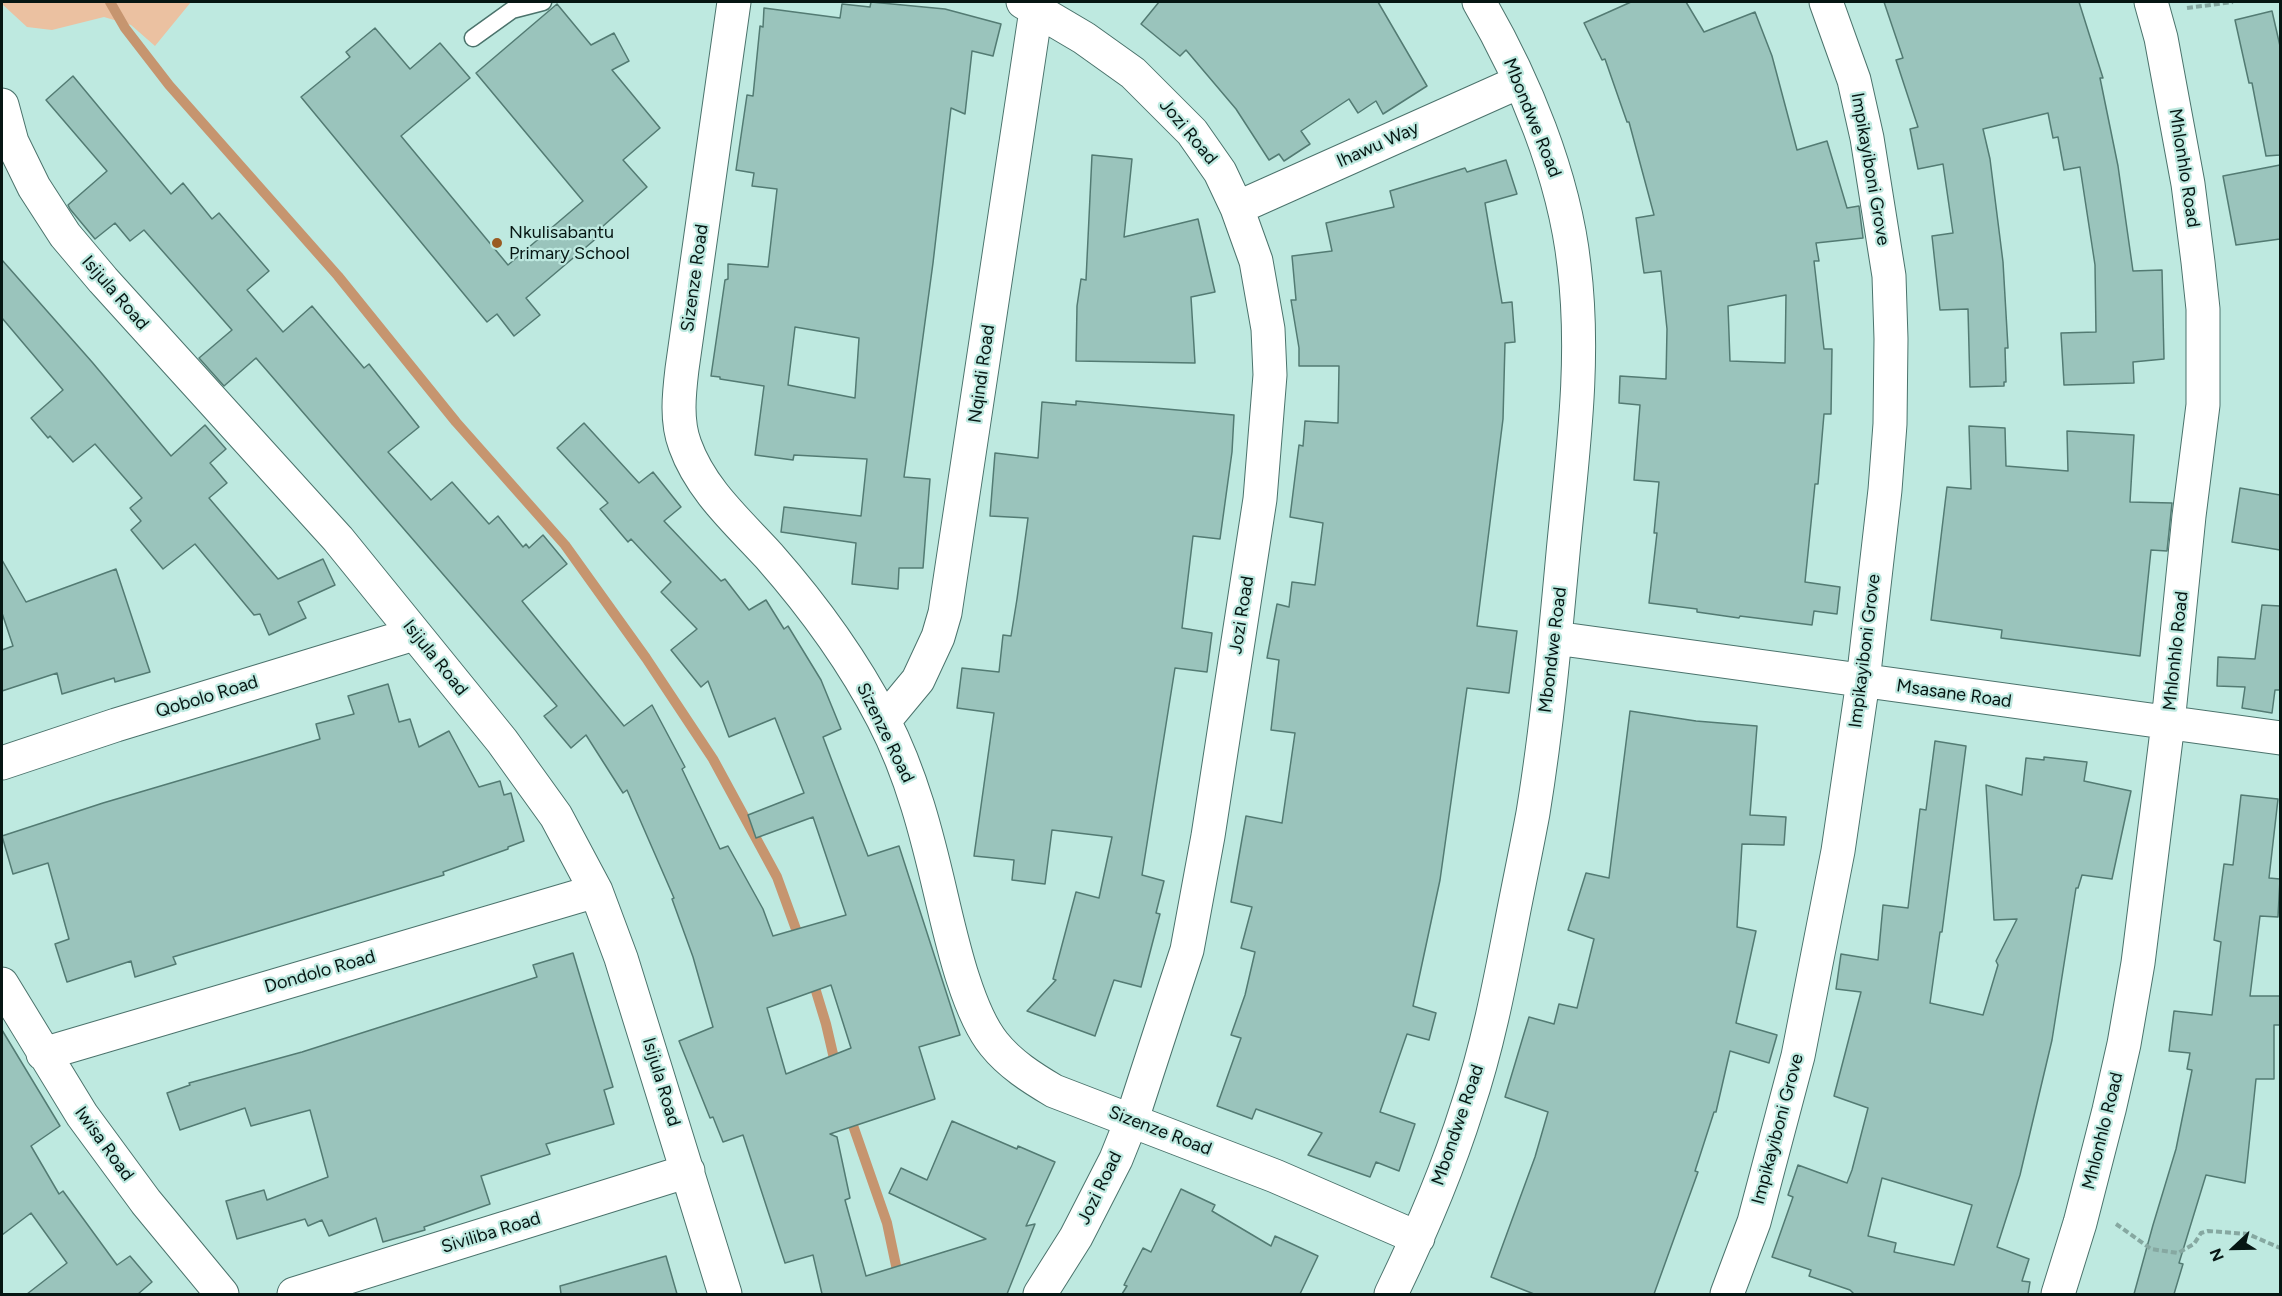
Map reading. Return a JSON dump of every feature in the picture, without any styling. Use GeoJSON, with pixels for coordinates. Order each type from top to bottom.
{"type":"FeatureCollection","features":[{"type":"Feature","properties":{"kind":"street","name":"Sizenze Road"},"geometry":{"type":"LineString","coordinates":[[734,2],[681,378],[678,406],[684,444],[699,476],[732,517],[769,556],[826,628],[865,687],[884,721],[915,795],[956,955],[981,1024],[993,1043],[1029,1076],[1054,1091],[1132,1119],[1275,1176],[1418,1239]]}},
{"type":"Feature","properties":{"kind":"street","name":"Mbondwe Road"},"geometry":{"type":"LineString","coordinates":[[1391,1294],[1418,1239],[1468,1108],[1494,1011],[1533,812],[1555,638],[1577,422],[1579,368],[1575,266],[1563,201],[1550,155],[1497,33],[1479,2]]}},
{"type":"Feature","properties":{"kind":"street","name":"Impikayiboni Grove"},"geometry":{"type":"LineString","coordinates":[[1726,1294],[1754,1222],[1798,1056],[1838,851],[1863,681],[1885,490],[1890,424],[1889,276],[1873,173],[1854,80],[1826,2]]}},
{"type":"Feature","properties":{"kind":"street","name":"Nqindi Road"},"geometry":{"type":"LineString","coordinates":[[884,721],[918,680],[938,637],[945,613],[1030,6]]}},
{"type":"Feature","properties":{"kind":"street","name":"Jozi Road"},"geometry":{"type":"LineString","coordinates":[[1030,6],[1084,38],[1133,73],[1161,99],[1198,140],[1220,172],[1237,208],[1256,261],[1268,329],[1270,375],[1260,499],[1208,836],[1187,950],[1132,1119],[1116,1159],[1076,1237],[1040,1294]]}},
{"type":"Feature","properties":{"kind":"street","name":"Mhlonhlo Road"},"geometry":{"type":"LineString","coordinates":[[2058,1294],[2109,1110],[2138,963],[2168,723],[2203,405],[2204,309],[2188,184],[2161,38],[2152,6]]}},
{"type":"Feature","properties":{"kind":"street","name":"Ihawu Way"},"geometry":{"type":"LineString","coordinates":[[1237,208],[1519,82]]}},
{"type":"Feature","properties":{"kind":"street","name":"Isijula Road"},"geometry":{"type":"LineString","coordinates":[[2,105],[12,142],[34,187],[65,235],[338,539],[502,741],[556,816],[596,891],[621,958],[724,1294]]}},
{"type":"Feature","properties":{"kind":"street","name":"Qobolo Road"},"geometry":{"type":"LineString","coordinates":[[2,763],[116,725],[414,634]]}},
{"type":"Feature","properties":{"kind":"street","name":"Msasane Road"},"geometry":{"type":"LineString","coordinates":[[1555,638],[2280,738]]}},
{"type":"Feature","properties":{"kind":"street","name":"Dondolo Road"},"geometry":{"type":"LineString","coordinates":[[43,1054],[596,891]]}},
{"type":"Feature","properties":{"kind":"street","name":"Iwisa Road"},"geometry":{"type":"LineString","coordinates":[[2,984],[82,1114],[146,1202],[222,1294]]}},
{"type":"Feature","properties":{"kind":"street","name":"Siviliba Road"},"geometry":{"type":"LineString","coordinates":[[294,1294],[688,1171]]}},
{"type":"Feature","properties":{"kind":"lane"},"geometry":{"type":"LineString","coordinates":[[473,38],[512,10],[543,2]]}},
{"type":"Feature","properties":{"kind":"path"},"geometry":{"type":"LineString","coordinates":[[2152,6],[2234,2]]}},
{"type":"Feature","properties":{"kind":"path"},"geometry":{"type":"LineString","coordinates":[[2086,1198],[2123,1231],[2151,1249],[2178,1253],[2194,1244],[2201,1233],[2208,1231],[2248,1234],[2280,1248]]}},
{"type":"Feature","properties":{"kind":"shaded area"},"geometry":{"type":"Polygon","coordinates":[[[2,2],[191,2],[155,46],[131,25],[104,17],[52,30],[27,27],[2,2]]]}},
{"type":"Feature","properties":{"kind":"building"},"geometry":{"type":"Polygon","coordinates":[[[871,2],[945,9],[1001,24],[993,56],[972,51],[965,114],[951,108],[904,477],[930,479],[923,568],[899,568],[898,589],[852,584],[856,543],[781,532],[784,507],[861,516],[867,459],[794,455],[793,460],[755,455],[764,386],[711,376],[725,280],[728,279],[728,264],[768,267],[777,189],[752,186],[754,173],[736,170],[747,95],[753,96],[764,8],[840,18],[842,4],[870,7],[871,2]],[[795,327],[788,385],[855,398],[859,338],[795,327]]]}},
{"type":"Feature","properties":{"kind":"building"},"geometry":{"type":"Polygon","coordinates":[[[1159,2],[1378,2],[1427,86],[1383,114],[1376,101],[1358,113],[1349,99],[1301,131],[1310,144],[1284,161],[1279,154],[1269,160],[1236,109],[1186,50],[1180,56],[1141,24],[1159,2]]]}},
{"type":"Feature","properties":{"kind":"building"},"geometry":{"type":"Polygon","coordinates":[[[1631,2],[1686,2],[1704,32],[1755,12],[1772,56],[1797,150],[1827,141],[1847,208],[1859,206],[1863,238],[1816,243],[1819,261],[1814,261],[1824,349],[1832,349],[1831,414],[1824,414],[1818,484],[1815,484],[1805,582],[1840,587],[1837,614],[1814,611],[1812,625],[1740,616],[1739,618],[1697,612],[1697,609],[1649,603],[1657,533],[1654,533],[1659,482],[1634,480],[1640,405],[1619,403],[1620,376],[1666,379],[1667,329],[1661,271],[1644,273],[1636,218],[1654,215],[1629,122],[1627,122],[1605,59],[1602,60],[1584,23],[1631,2]],[[1786,295],[1728,306],[1730,361],[1785,363],[1786,295]]]}},
{"type":"Feature","properties":{"kind":"building"},"geometry":{"type":"Polygon","coordinates":[[[1884,2],[2079,2],[2103,78],[2100,78],[2118,166],[2133,271],[2162,270],[2164,359],[2133,362],[2134,383],[2064,385],[2061,333],[2096,332],[2095,265],[2080,167],[2064,170],[2058,137],[2053,138],[2048,113],[1983,129],[1990,159],[2003,262],[2008,348],[2005,348],[2006,382],[2004,386],[1970,387],[1968,309],[1940,310],[1932,236],[1953,233],[1943,164],[1918,169],[1910,129],[1918,127],[1896,60],[1903,58],[1884,2]]]}},
{"type":"Feature","properties":{"kind":"building"},"geometry":{"type":"Polygon","coordinates":[[[557,4],[591,45],[614,33],[629,61],[612,70],[660,128],[623,160],[647,187],[602,227],[605,231],[526,298],[540,315],[514,336],[497,314],[487,322],[301,97],[350,57],[346,52],[375,28],[410,69],[440,43],[470,78],[401,136],[508,265],[583,201],[476,73],[557,4]]]}},
{"type":"Feature","properties":{"kind":"building"},"geometry":{"type":"Polygon","coordinates":[[[2272,11],[2280,46],[2280,155],[2266,156],[2252,83],[2249,83],[2235,20],[2272,11]]]}},
{"type":"Feature","properties":{"kind":"building"},"geometry":{"type":"Polygon","coordinates":[[[73,76],[171,194],[183,183],[212,219],[219,213],[269,271],[247,290],[283,332],[312,306],[364,368],[369,364],[419,427],[388,452],[431,500],[452,482],[489,524],[498,516],[523,547],[526,544],[529,548],[543,535],[567,564],[522,601],[624,726],[652,705],[685,767],[682,769],[720,849],[728,846],[763,909],[773,936],[846,915],[813,817],[756,838],[748,815],[804,793],[775,718],[729,737],[708,681],[701,687],[671,650],[697,629],[661,592],[671,582],[631,539],[628,542],[600,509],[608,503],[557,448],[584,423],[639,483],[653,472],[681,507],[664,521],[721,581],[725,579],[749,610],[766,600],[784,629],[788,626],[821,680],[841,729],[823,737],[868,856],[899,846],[960,1035],[919,1047],[935,1099],[830,1134],[837,1137],[850,1198],[845,1200],[866,1276],[986,1239],[889,1193],[901,1168],[927,1180],[952,1121],[1017,1149],[1018,1146],[1055,1162],[1026,1226],[1035,1224],[1007,1294],[822,1294],[813,1255],[785,1263],[743,1135],[723,1142],[713,1117],[710,1118],[679,1041],[713,1027],[693,957],[672,899],[674,898],[627,790],[623,793],[586,735],[571,748],[544,716],[557,706],[256,358],[224,386],[199,358],[232,330],[144,230],[130,241],[115,223],[95,239],[68,205],[107,171],[46,100],[73,76]],[[831,985],[767,1008],[786,1074],[851,1048],[831,985]]]}},
{"type":"Feature","properties":{"kind":"building"},"geometry":{"type":"Polygon","coordinates":[[[1092,155],[1132,159],[1124,237],[1198,219],[1215,292],[1191,297],[1195,363],[1076,361],[1077,306],[1081,279],[1086,280],[1092,155]]]}},
{"type":"Feature","properties":{"kind":"building"},"geometry":{"type":"Polygon","coordinates":[[[1506,160],[1517,194],[1485,203],[1502,303],[1512,302],[1515,342],[1505,343],[1503,419],[1477,626],[1517,631],[1509,693],[1467,688],[1440,880],[1413,1006],[1436,1013],[1429,1040],[1407,1034],[1380,1112],[1415,1124],[1399,1171],[1376,1162],[1370,1177],[1308,1155],[1322,1133],[1256,1109],[1252,1119],[1217,1106],[1241,1038],[1231,1035],[1245,995],[1255,952],[1241,948],[1252,907],[1231,902],[1246,816],[1282,823],[1295,733],[1271,730],[1279,660],[1267,658],[1277,604],[1289,607],[1292,582],[1315,585],[1323,523],[1290,517],[1299,445],[1303,446],[1305,421],[1338,423],[1339,366],[1299,366],[1299,348],[1291,300],[1296,300],[1292,256],[1332,251],[1326,223],[1394,207],[1390,191],[1465,168],[1467,172],[1506,160]]]}},
{"type":"Feature","properties":{"kind":"building"},"geometry":{"type":"Polygon","coordinates":[[[2280,165],[2280,239],[2236,245],[2223,176],[2280,165]]]}},
{"type":"Feature","properties":{"kind":"building"},"geometry":{"type":"Polygon","coordinates":[[[2,260],[171,456],[205,425],[226,449],[210,463],[227,483],[209,498],[278,579],[323,559],[335,585],[298,602],[306,618],[269,635],[260,614],[254,615],[195,544],[163,569],[131,530],[141,521],[130,508],[142,498],[95,444],[73,462],[31,418],[63,390],[2,318],[2,260]]]}},
{"type":"Feature","properties":{"kind":"building"},"geometry":{"type":"Polygon","coordinates":[[[1076,401],[1234,415],[1232,452],[1220,539],[1193,536],[1182,628],[1212,633],[1207,672],[1175,668],[1142,875],[1164,881],[1156,913],[1160,914],[1141,987],[1114,980],[1095,1036],[1027,1011],[1056,980],[1053,979],[1076,892],[1099,898],[1112,837],[1052,830],[1045,884],[1012,880],[1014,860],[974,856],[994,713],[957,708],[962,668],[999,672],[1003,635],[1011,636],[1017,599],[1028,518],[990,516],[995,453],[1038,458],[1042,402],[1076,405],[1076,401]]]}},
{"type":"Feature","properties":{"kind":"building"},"geometry":{"type":"Polygon","coordinates":[[[1969,426],[2005,428],[2006,466],[2068,471],[2067,431],[2134,435],[2130,502],[2172,503],[2167,551],[2151,550],[2140,656],[2001,638],[2002,630],[1931,620],[1947,487],[1971,489],[1969,426]]]}},
{"type":"Feature","properties":{"kind":"building"},"geometry":{"type":"Polygon","coordinates":[[[2240,488],[2280,495],[2280,550],[2232,542],[2240,488]]]}},
{"type":"Feature","properties":{"kind":"building"},"geometry":{"type":"Polygon","coordinates":[[[2,560],[26,602],[116,569],[150,672],[115,682],[114,678],[62,694],[57,673],[2,691],[2,650],[13,646],[2,613],[2,560]]]}},
{"type":"Feature","properties":{"kind":"building"},"geometry":{"type":"Polygon","coordinates":[[[2262,605],[2280,606],[2280,690],[2275,690],[2272,713],[2242,708],[2245,687],[2217,686],[2218,657],[2255,659],[2262,605]]]}},
{"type":"Feature","properties":{"kind":"building"},"geometry":{"type":"Polygon","coordinates":[[[388,684],[399,722],[410,719],[419,747],[449,731],[479,787],[500,781],[504,795],[511,793],[524,841],[443,872],[444,875],[173,957],[176,964],[135,977],[131,961],[67,982],[55,944],[69,939],[48,863],[13,874],[2,836],[103,803],[320,739],[316,724],[354,714],[348,696],[388,684]]]}},
{"type":"Feature","properties":{"kind":"building"},"geometry":{"type":"Polygon","coordinates":[[[1630,711],[1696,721],[1757,726],[1750,815],[1786,817],[1784,845],[1742,844],[1737,927],[1756,931],[1736,1023],[1777,1035],[1769,1063],[1730,1051],[1716,1112],[1714,1112],[1695,1171],[1698,1172],[1654,1294],[1534,1294],[1491,1277],[1535,1157],[1548,1112],[1505,1097],[1529,1017],[1554,1024],[1559,1004],[1577,1008],[1594,939],[1568,930],[1586,873],[1609,878],[1630,711]]]}},
{"type":"Feature","properties":{"kind":"building"},"geometry":{"type":"Polygon","coordinates":[[[1935,741],[1966,746],[1942,932],[1940,932],[1930,1003],[1983,1015],[1998,965],[1996,961],[2017,919],[1994,920],[1986,785],[2022,795],[2026,758],[2044,760],[2044,757],[2087,762],[2084,781],[2131,791],[2112,879],[2082,875],[2078,888],[2076,888],[2052,1040],[2020,1175],[1997,1247],[2029,1259],[2022,1281],[2030,1282],[2028,1294],[1854,1294],[1850,1290],[1809,1276],[1811,1270],[1772,1257],[1793,1197],[1788,1195],[1798,1165],[1847,1183],[1852,1170],[1868,1108],[1834,1096],[1861,992],[1836,989],[1841,954],[1878,960],[1883,905],[1908,908],[1920,809],[1926,810],[1935,741]],[[1882,1178],[1868,1236],[1896,1243],[1894,1252],[1954,1265],[1972,1205],[1882,1178]]]}},
{"type":"Feature","properties":{"kind":"building"},"geometry":{"type":"Polygon","coordinates":[[[2241,795],[2278,799],[2269,878],[2280,879],[2278,917],[2260,916],[2250,996],[2280,996],[2280,1025],[2274,1025],[2274,1079],[2256,1079],[2245,1183],[2206,1175],[2179,1263],[2183,1264],[2174,1294],[2134,1294],[2176,1149],[2192,1070],[2187,1069],[2190,1053],[2169,1051],[2174,1011],[2212,1015],[2221,942],[2214,940],[2224,864],[2233,865],[2241,795]]]}},
{"type":"Feature","properties":{"kind":"building"},"geometry":{"type":"Polygon","coordinates":[[[573,953],[613,1087],[604,1090],[614,1124],[546,1144],[550,1154],[481,1176],[490,1204],[424,1227],[425,1230],[383,1242],[376,1218],[329,1236],[322,1220],[308,1226],[305,1219],[237,1239],[226,1201],[264,1190],[267,1200],[328,1177],[310,1110],[251,1126],[245,1108],[180,1130],[167,1093],[190,1085],[189,1083],[302,1052],[537,977],[533,965],[573,953]]]}},
{"type":"Feature","properties":{"kind":"building"},"geometry":{"type":"Polygon","coordinates":[[[2,1030],[60,1126],[31,1146],[59,1194],[63,1191],[117,1265],[130,1256],[152,1282],[138,1294],[27,1294],[67,1263],[31,1213],[2,1235],[2,1030]]]}},
{"type":"Feature","properties":{"kind":"building"},"geometry":{"type":"Polygon","coordinates":[[[1181,1189],[1215,1205],[1212,1211],[1271,1246],[1275,1236],[1318,1256],[1300,1294],[1122,1294],[1127,1286],[1124,1285],[1143,1248],[1151,1252],[1181,1189]]]}},
{"type":"Feature","properties":{"kind":"building"},"geometry":{"type":"Polygon","coordinates":[[[666,1256],[677,1294],[561,1294],[560,1286],[666,1256]]]}},
{"type":"Feature","properties":{"kind":"waterway"},"geometry":{"type":"LineString","coordinates":[[110,2],[125,28],[169,85],[338,276],[456,422],[565,545],[646,658],[713,759],[777,877],[801,943]]}},
{"type":"Feature","properties":{"kind":"waterway"},"geometry":{"type":"LineString","coordinates":[[812,978],[836,1067]]}},
{"type":"Feature","properties":{"kind":"waterway"},"geometry":{"type":"LineString","coordinates":[[849,1114],[887,1223],[902,1294]]}},
{"type":"Feature","properties":{"kind":"place","name":"Nkulisabantu Primary School"},"geometry":{"type":"Point","coordinates":[497,243]}}]}
